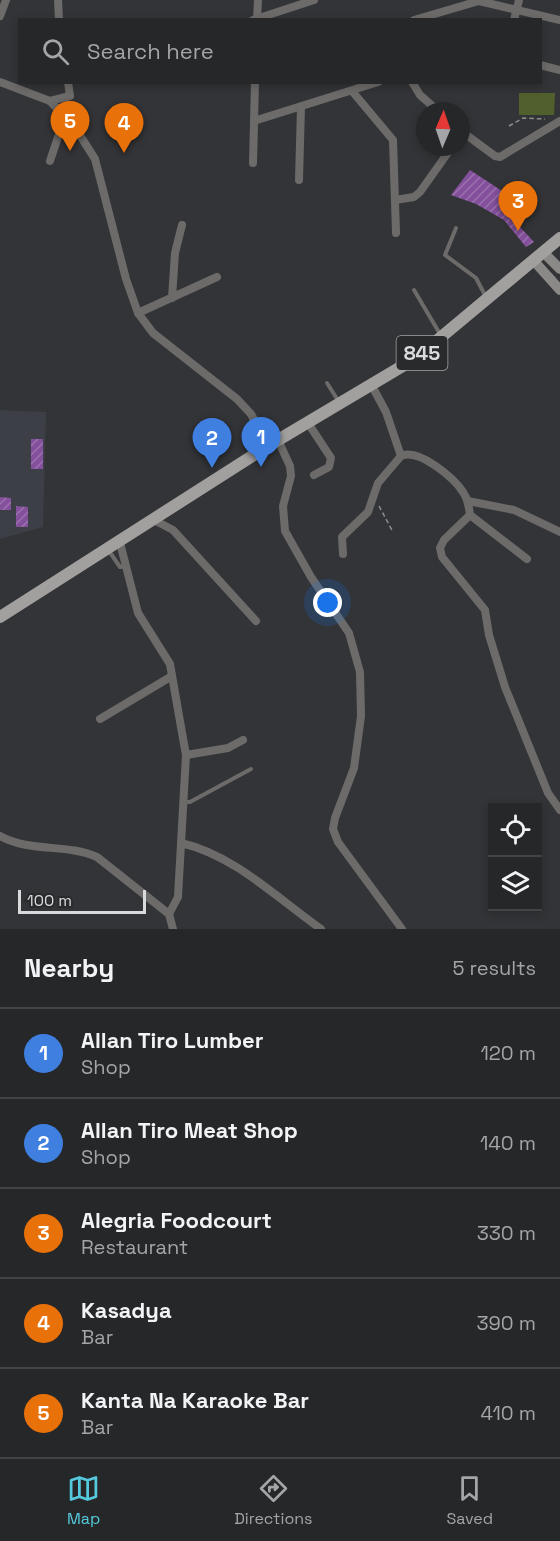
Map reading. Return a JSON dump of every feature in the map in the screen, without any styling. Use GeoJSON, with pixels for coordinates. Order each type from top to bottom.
{"type":"FeatureCollection","features":[{"type":"Feature","properties":{"kind":"main road","name":"845"},"geometry":{"type":"LineString","coordinates":[[0,617],[119,539],[273,443],[372,386],[442,337],[560,238]]}},
{"type":"Feature","properties":{"kind":"street"},"geometry":{"type":"LineString","coordinates":[[0,16],[6,0]]}},
{"type":"Feature","properties":{"kind":"street"},"geometry":{"type":"LineString","coordinates":[[58,0],[59,18]]}},
{"type":"Feature","properties":{"kind":"street"},"geometry":{"type":"LineString","coordinates":[[256,18],[258,0]]}},
{"type":"Feature","properties":{"kind":"street"},"geometry":{"type":"LineString","coordinates":[[259,18],[314,0]]}},
{"type":"Feature","properties":{"kind":"street"},"geometry":{"type":"LineString","coordinates":[[421,18],[479,1],[518,4],[560,20]]}},
{"type":"Feature","properties":{"kind":"street"},"geometry":{"type":"LineString","coordinates":[[542,66],[560,70]]}},
{"type":"Feature","properties":{"kind":"street"},"geometry":{"type":"LineString","coordinates":[[0,82],[50,100],[65,116],[95,159],[126,279],[138,313],[153,333],[237,399],[273,443],[291,476],[283,506],[285,531],[311,577],[349,633],[360,672],[361,716],[354,768],[333,829],[338,842],[402,929]]}},
{"type":"Feature","properties":{"kind":"street"},"geometry":{"type":"LineString","coordinates":[[50,100],[70,96],[68,84]]}},
{"type":"Feature","properties":{"kind":"street"},"geometry":{"type":"LineString","coordinates":[[253,163],[255,84]]}},
{"type":"Feature","properties":{"kind":"street"},"geometry":{"type":"LineString","coordinates":[[254,121],[372,84]]}},
{"type":"Feature","properties":{"kind":"street"},"geometry":{"type":"LineString","coordinates":[[413,84],[428,102]]}},
{"type":"Feature","properties":{"kind":"street"},"geometry":{"type":"LineString","coordinates":[[352,91],[393,140],[396,233]]}},
{"type":"Feature","properties":{"kind":"street"},"geometry":{"type":"LineString","coordinates":[[298,180],[301,107]]}},
{"type":"Feature","properties":{"kind":"street"},"geometry":{"type":"LineString","coordinates":[[51,161],[65,116]]}},
{"type":"Feature","properties":{"kind":"street"},"geometry":{"type":"LineString","coordinates":[[470,138],[500,157],[560,121]]}},
{"type":"Feature","properties":{"kind":"street"},"geometry":{"type":"LineString","coordinates":[[395,200],[414,197],[420,192],[446,156]]}},
{"type":"Feature","properties":{"kind":"street"},"geometry":{"type":"LineString","coordinates":[[172,298],[175,253],[182,225]]}},
{"type":"Feature","properties":{"kind":"street"},"geometry":{"type":"LineString","coordinates":[[538,256],[560,269]]}},
{"type":"Feature","properties":{"kind":"street"},"geometry":{"type":"LineString","coordinates":[[538,256],[560,290]]}},
{"type":"Feature","properties":{"kind":"street"},"geometry":{"type":"LineString","coordinates":[[138,313],[217,277]]}},
{"type":"Feature","properties":{"kind":"street"},"geometry":{"type":"LineString","coordinates":[[372,386],[386,412],[401,456]]}},
{"type":"Feature","properties":{"kind":"street"},"geometry":{"type":"LineString","coordinates":[[308,423],[331,458],[329,466],[314,475]]}},
{"type":"Feature","properties":{"kind":"street"},"geometry":{"type":"LineString","coordinates":[[343,554],[342,537],[368,512],[382,476],[401,456],[416,456],[427,460],[453,479],[468,501],[470,515],[527,559]]}},
{"type":"Feature","properties":{"kind":"street"},"geometry":{"type":"LineString","coordinates":[[468,501],[514,510],[560,532]]}},
{"type":"Feature","properties":{"kind":"street"},"geometry":{"type":"LineString","coordinates":[[470,515],[444,540],[440,548],[442,557],[485,610],[489,635],[505,687],[548,793],[560,810]]}},
{"type":"Feature","properties":{"kind":"street"},"geometry":{"type":"LineString","coordinates":[[152,519],[173,530],[256,621]]}},
{"type":"Feature","properties":{"kind":"street"},"geometry":{"type":"LineString","coordinates":[[119,539],[138,613],[165,654],[172,676],[186,755],[178,897],[169,914]]}},
{"type":"Feature","properties":{"kind":"street"},"geometry":{"type":"LineString","coordinates":[[100,718],[172,676]]}},
{"type":"Feature","properties":{"kind":"street"},"geometry":{"type":"LineString","coordinates":[[186,755],[228,748],[243,740]]}},
{"type":"Feature","properties":{"kind":"street"},"geometry":{"type":"LineString","coordinates":[[0,836],[31,847],[84,851],[97,857],[169,914],[173,929]]}},
{"type":"Feature","properties":{"kind":"street"},"geometry":{"type":"LineString","coordinates":[[181,843],[206,848],[321,929]]}},
{"type":"Feature","properties":{"kind":"lane"},"geometry":{"type":"LineString","coordinates":[[456,228],[445,255],[476,278],[488,300]]}},
{"type":"Feature","properties":{"kind":"lane"},"geometry":{"type":"LineString","coordinates":[[414,290],[442,337]]}},
{"type":"Feature","properties":{"kind":"lane"},"geometry":{"type":"LineString","coordinates":[[327,383],[341,405]]}},
{"type":"Feature","properties":{"kind":"lane"},"geometry":{"type":"LineString","coordinates":[[107,548],[120,567],[126,566]]}},
{"type":"Feature","properties":{"kind":"lane"},"geometry":{"type":"LineString","coordinates":[[182,802],[190,802],[251,769]]}},
{"type":"Feature","properties":{"kind":"path"},"geometry":{"type":"LineString","coordinates":[[509,126],[523,118],[544,119],[551,126]]}},
{"type":"Feature","properties":{"kind":"path"},"geometry":{"type":"LineString","coordinates":[[373,498],[393,532]]}},
{"type":"Feature","properties":{"kind":"shaded area"},"geometry":{"type":"Polygon","coordinates":[[[0,410],[46,412],[43,527],[0,539],[0,410]]]}},
{"type":"Feature","properties":{"kind":"green space"},"geometry":{"type":"Polygon","coordinates":[[[519,93],[555,93],[554,115],[519,115],[519,93]]]}},
{"type":"Feature","properties":{"kind":"building"},"geometry":{"type":"Polygon","coordinates":[[[470,170],[514,199],[506,212],[534,242],[526,247],[504,220],[476,204],[451,195],[470,170]]]}},
{"type":"Feature","properties":{"kind":"building"},"geometry":{"type":"Polygon","coordinates":[[[31,439],[43,439],[43,469],[31,469],[31,439]]]}},
{"type":"Feature","properties":{"kind":"building"},"geometry":{"type":"Polygon","coordinates":[[[0,497],[11,498],[11,510],[0,510],[0,497]]]}},
{"type":"Feature","properties":{"kind":"building"},"geometry":{"type":"Polygon","coordinates":[[[16,506],[28,507],[28,527],[16,527],[16,506]]]}},
{"type":"Feature","properties":{"kind":"place","name":"Kanta Na Karaoke Bar"},"geometry":{"type":"Point","coordinates":[70,151]}},
{"type":"Feature","properties":{"kind":"place","name":"Kasadya"},"geometry":{"type":"Point","coordinates":[124,153]}},
{"type":"Feature","properties":{"kind":"place","name":"Alegria Foodcourt"},"geometry":{"type":"Point","coordinates":[518,231]}},
{"type":"Feature","properties":{"kind":"place","name":"Allan Tiro Lumber"},"geometry":{"type":"Point","coordinates":[261,467]}},
{"type":"Feature","properties":{"kind":"place","name":"Allan Tiro Meat Shop"},"geometry":{"type":"Point","coordinates":[212,468]}}]}
